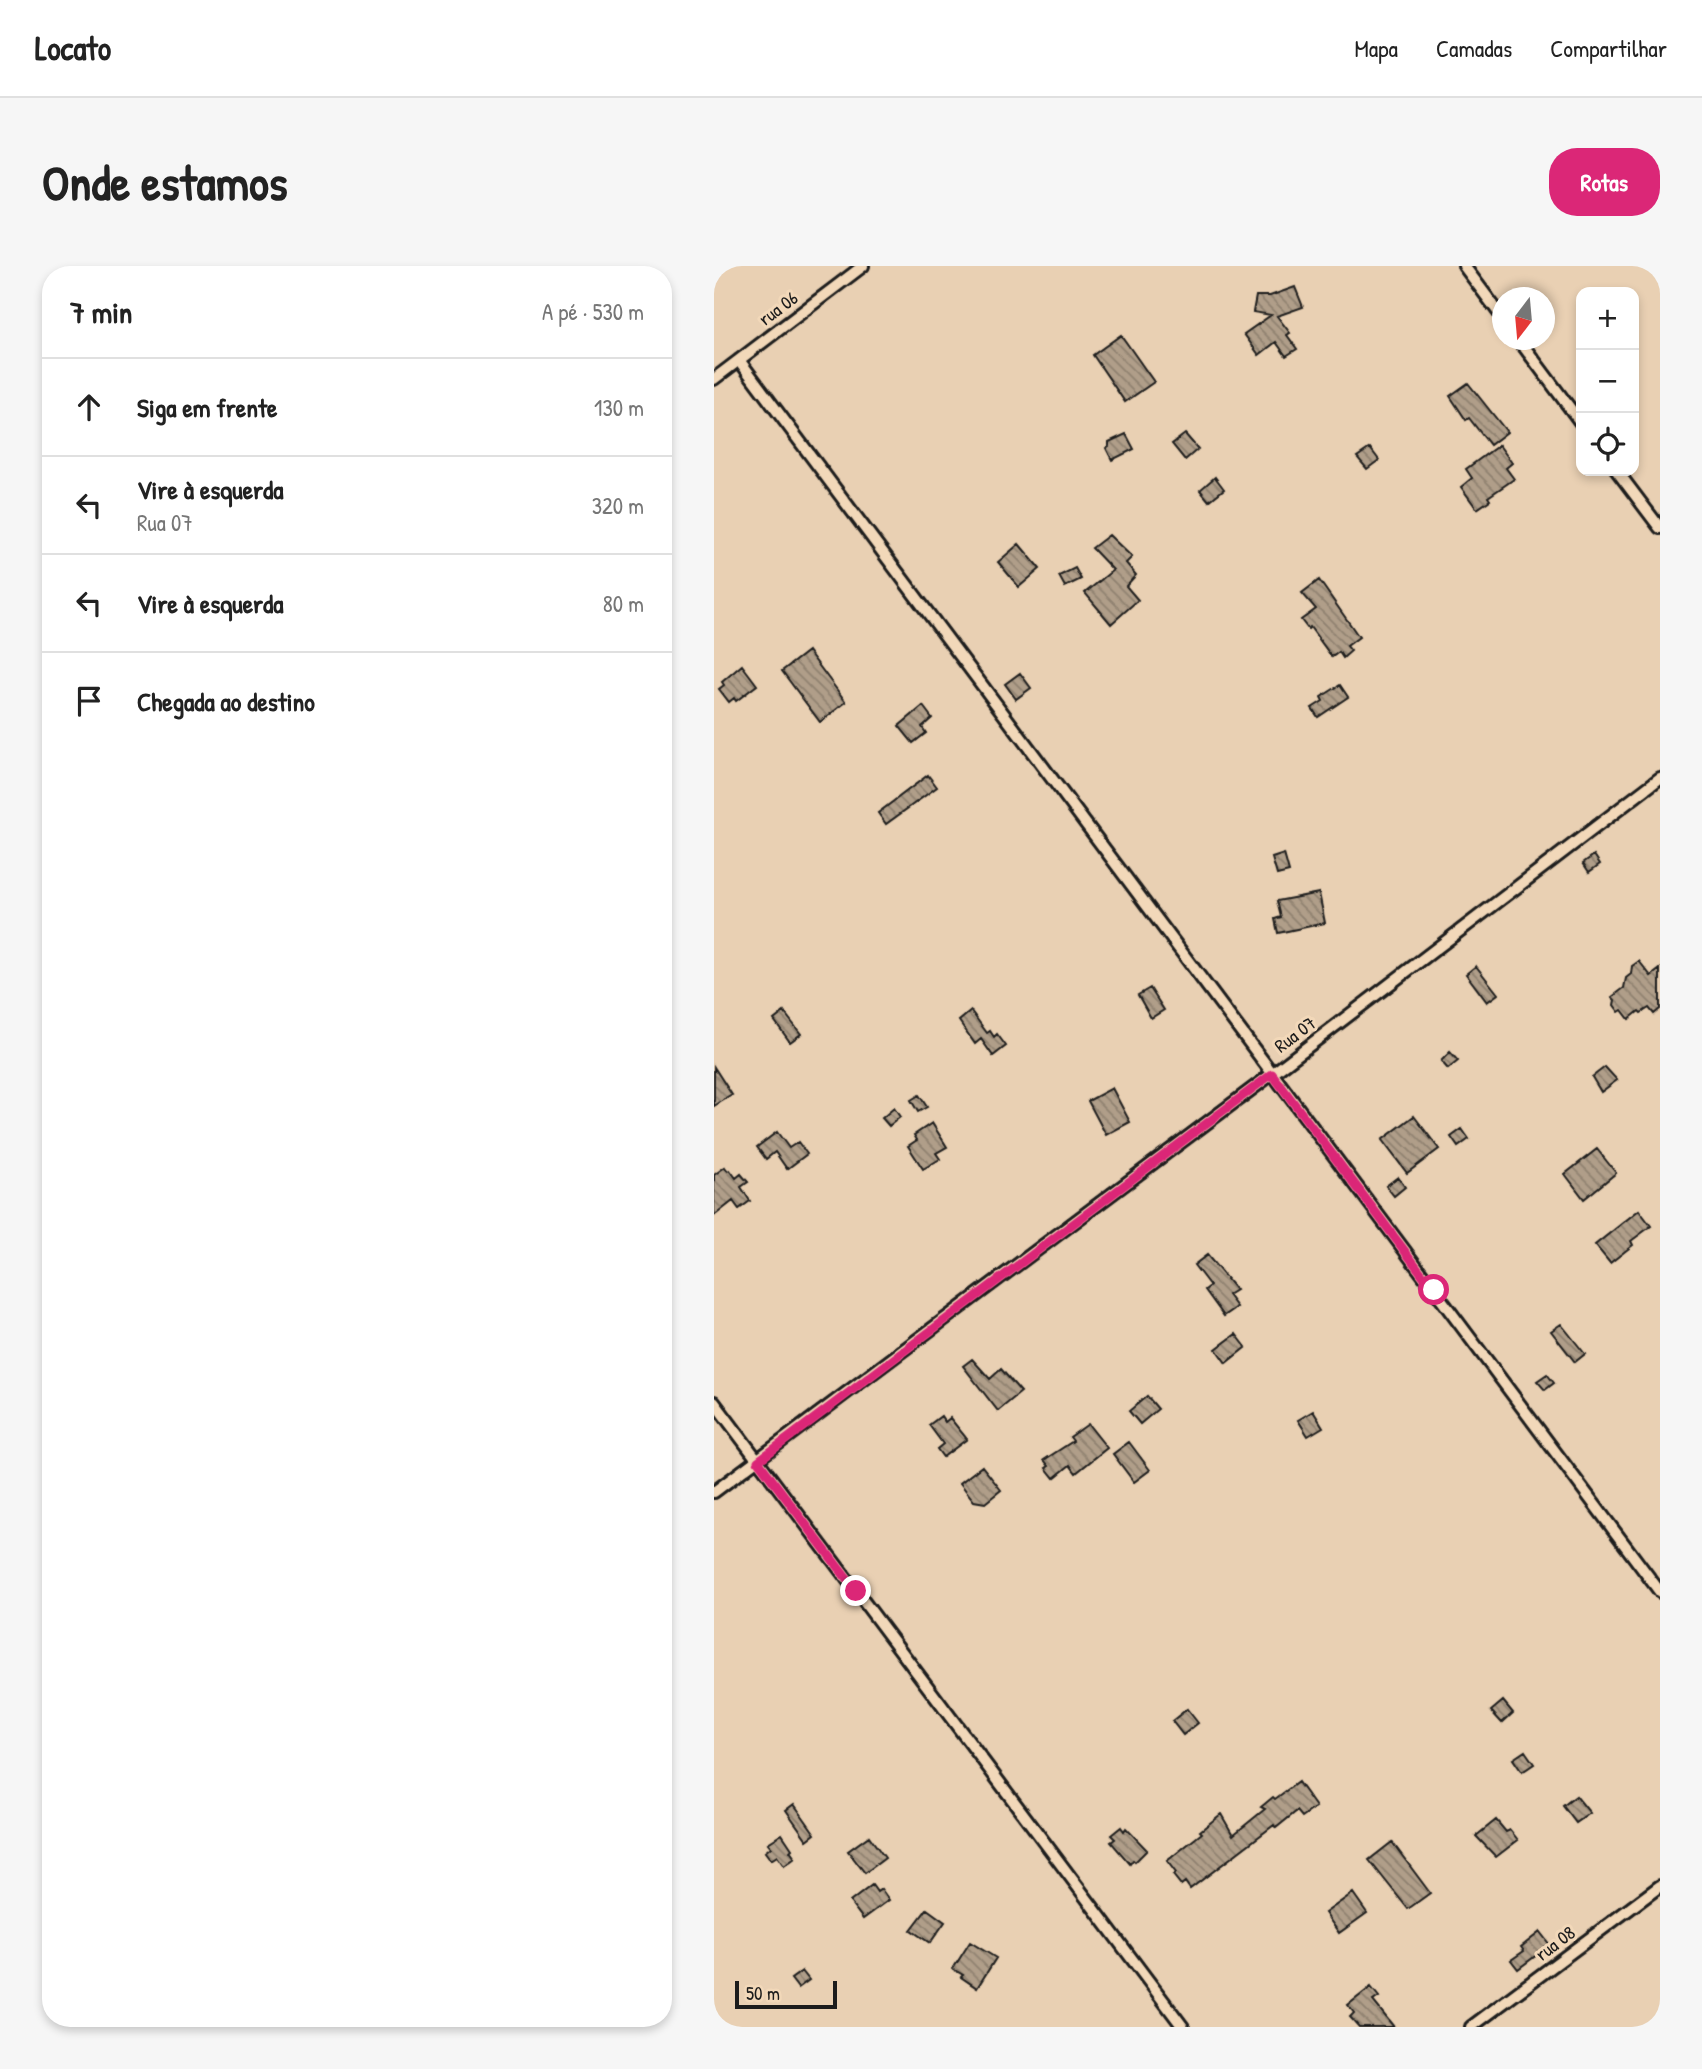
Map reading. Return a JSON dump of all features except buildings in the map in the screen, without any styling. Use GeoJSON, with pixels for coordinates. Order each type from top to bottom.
{"type":"FeatureCollection","features":[{"type":"Feature","properties":{"kind":"street","name":"rua 06"},"geometry":{"type":"LineString","coordinates":[[714,379],[863,266]]}},
{"type":"Feature","properties":{"kind":"street"},"geometry":{"type":"LineString","coordinates":[[1464,266],[1492,303]]}},
{"type":"Feature","properties":{"kind":"street"},"geometry":{"type":"LineString","coordinates":[[1527,350],[1576,415]]}},
{"type":"Feature","properties":{"kind":"street"},"geometry":{"type":"LineString","coordinates":[[739,360],[1660,1592]]}},
{"type":"Feature","properties":{"kind":"street"},"geometry":{"type":"LineString","coordinates":[[1621,476],[1660,528]]}},
{"type":"Feature","properties":{"kind":"street","name":"Rua 07"},"geometry":{"type":"LineString","coordinates":[[714,1492],[1272,1074],[1660,778]]}},
{"type":"Feature","properties":{"kind":"street"},"geometry":{"type":"LineString","coordinates":[[714,1402],[1183,2027]]}},
{"type":"Feature","properties":{"kind":"street","name":"rua 08"},"geometry":{"type":"LineString","coordinates":[[1471,2027],[1660,1886]]}},
{"type":"Feature","properties":{"kind":"route"},"geometry":{"type":"LineString","coordinates":[[856,1591],[758,1461],[1272,1074],[1434,1290]]}}]}
